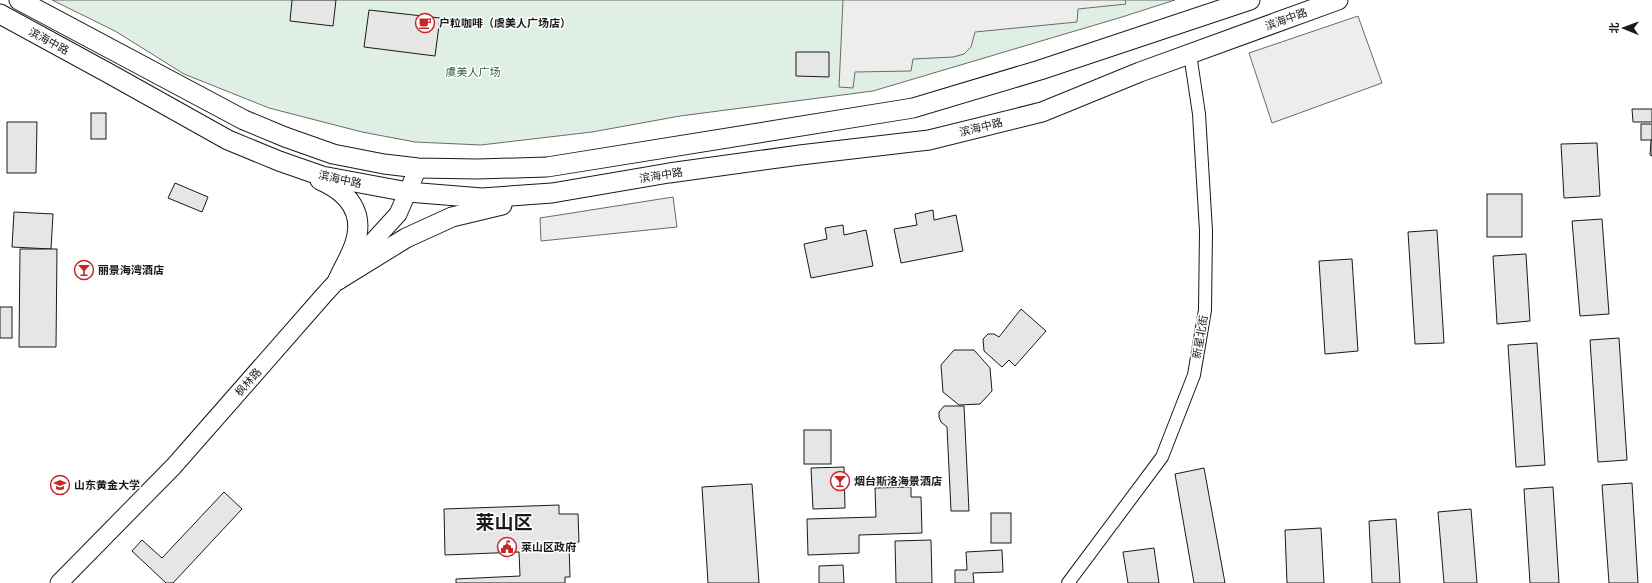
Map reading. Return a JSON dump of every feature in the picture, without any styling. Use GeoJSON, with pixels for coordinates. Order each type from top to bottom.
{"type":"FeatureCollection","features":[{"type":"Feature","properties":{"kind":"main road","name":"滨海中路"},"geometry":{"type":"LineString","coordinates":[[19,0],[244,120],[285,137],[333,154],[384,164],[418,168],[478,170],[548,167],[913,108],[1040,70],[1250,0]]}},
{"type":"Feature","properties":{"kind":"main road","name":"滨海中路"},"geometry":{"type":"LineString","coordinates":[[0,14],[228,140],[280,161],[322,176],[408,192],[482,198],[552,193],[677,172],[800,155],[930,140],[1042,112],[1140,72],[1338,0]]}},
{"type":"Feature","properties":{"kind":"main road"},"geometry":{"type":"LineString","coordinates":[[280,161],[324,181],[347,197],[355,208],[358,219],[358,232],[355,244],[338,280]]}},
{"type":"Feature","properties":{"kind":"main road"},"geometry":{"type":"LineString","coordinates":[[338,280],[406,238],[452,217],[552,193]]}},
{"type":"Feature","properties":{"kind":"street","name":"新星北街"},"geometry":{"type":"LineString","coordinates":[[1068,583],[1162,457],[1194,375],[1205,310],[1206,231],[1199,114],[1190,54]]}},
{"type":"Feature","properties":{"kind":"street","name":"枫林路"},"geometry":{"type":"LineString","coordinates":[[59,583],[174,466],[398,214],[418,168]]}},
{"type":"Feature","properties":{"kind":"green space","name":"虞美人广场"},"geometry":{"type":"Polygon","coordinates":[[[52,0],[1175,0],[873,91],[680,116],[592,132],[481,145],[415,142],[362,132],[269,108],[184,74],[115,31],[52,0]]]}},
{"type":"Feature","properties":{"kind":"shaded area"},"geometry":{"type":"Polygon","coordinates":[[[843,0],[1125,0],[1126,4],[1078,9],[1077,22],[975,32],[971,47],[964,54],[953,57],[913,59],[911,71],[855,72],[853,88],[839,87],[843,0]]]}},
{"type":"Feature","properties":{"kind":"shaded area"},"geometry":{"type":"Polygon","coordinates":[[[1358,16],[1382,83],[1272,123],[1249,53],[1358,16]]]}},
{"type":"Feature","properties":{"kind":"shaded area"},"geometry":{"type":"Polygon","coordinates":[[[673,197],[677,227],[541,241],[540,218],[673,197]]]}},
{"type":"Feature","properties":{"kind":"building"},"geometry":{"type":"Polygon","coordinates":[[[292,0],[336,0],[333,26],[290,21],[292,0]]]}},
{"type":"Feature","properties":{"kind":"building"},"geometry":{"type":"Polygon","coordinates":[[[369,10],[440,18],[435,56],[364,47],[369,10]]]}},
{"type":"Feature","properties":{"kind":"building"},"geometry":{"type":"Polygon","coordinates":[[[796,52],[829,52],[829,77],[796,76],[796,52]]]}},
{"type":"Feature","properties":{"kind":"building"},"geometry":{"type":"Polygon","coordinates":[[[1632,109],[1652,109],[1652,122],[1633,122],[1632,109]]]}},
{"type":"Feature","properties":{"kind":"building"},"geometry":{"type":"Polygon","coordinates":[[[91,113],[106,113],[106,139],[91,139],[91,113]]]}},
{"type":"Feature","properties":{"kind":"building"},"geometry":{"type":"Polygon","coordinates":[[[7,122],[37,122],[36,173],[7,173],[7,122]]]}},
{"type":"Feature","properties":{"kind":"building"},"geometry":{"type":"Polygon","coordinates":[[[1641,124],[1652,124],[1652,140],[1641,140],[1641,124]]]}},
{"type":"Feature","properties":{"kind":"building"},"geometry":{"type":"Polygon","coordinates":[[[1652,140],[1652,156],[1650,155],[1652,140]]]}},
{"type":"Feature","properties":{"kind":"building"},"geometry":{"type":"Polygon","coordinates":[[[1597,143],[1600,196],[1564,198],[1561,144],[1597,143]]]}},
{"type":"Feature","properties":{"kind":"building"},"geometry":{"type":"Polygon","coordinates":[[[175,183],[208,197],[202,212],[168,198],[175,183]]]}},
{"type":"Feature","properties":{"kind":"building"},"geometry":{"type":"Polygon","coordinates":[[[1487,194],[1522,194],[1522,237],[1487,237],[1487,194]]]}},
{"type":"Feature","properties":{"kind":"building"},"geometry":{"type":"Polygon","coordinates":[[[933,210],[934,220],[956,215],[963,251],[901,263],[894,229],[917,225],[915,214],[933,210]]]}},
{"type":"Feature","properties":{"kind":"building"},"geometry":{"type":"Polygon","coordinates":[[[14,212],[53,214],[51,249],[12,247],[14,212]]]}},
{"type":"Feature","properties":{"kind":"building"},"geometry":{"type":"Polygon","coordinates":[[[1602,219],[1609,314],[1580,316],[1572,221],[1602,219]]]}},
{"type":"Feature","properties":{"kind":"building"},"geometry":{"type":"Polygon","coordinates":[[[843,225],[844,235],[866,230],[873,266],[811,278],[804,244],[827,239],[825,228],[843,225]]]}},
{"type":"Feature","properties":{"kind":"building"},"geometry":{"type":"Polygon","coordinates":[[[1437,230],[1444,343],[1415,344],[1408,232],[1437,230]]]}},
{"type":"Feature","properties":{"kind":"building"},"geometry":{"type":"Polygon","coordinates":[[[20,249],[57,249],[56,347],[19,347],[20,249]]]}},
{"type":"Feature","properties":{"kind":"building"},"geometry":{"type":"Polygon","coordinates":[[[1526,254],[1530,321],[1497,324],[1493,256],[1526,254]]]}},
{"type":"Feature","properties":{"kind":"building"},"geometry":{"type":"Polygon","coordinates":[[[1352,259],[1358,351],[1325,354],[1319,261],[1352,259]]]}},
{"type":"Feature","properties":{"kind":"building"},"geometry":{"type":"Polygon","coordinates":[[[0,307],[12,307],[12,338],[0,338],[0,307]]]}},
{"type":"Feature","properties":{"kind":"building"},"geometry":{"type":"Polygon","coordinates":[[[1021,309],[1046,331],[1015,366],[1009,360],[1002,367],[984,351],[983,339],[988,334],[994,334],[999,337],[1021,309]]]}},
{"type":"Feature","properties":{"kind":"building"},"geometry":{"type":"Polygon","coordinates":[[[1619,338],[1627,460],[1598,462],[1590,340],[1619,338]]]}},
{"type":"Feature","properties":{"kind":"building"},"geometry":{"type":"Polygon","coordinates":[[[1537,343],[1545,465],[1516,467],[1508,345],[1537,343]]]}},
{"type":"Feature","properties":{"kind":"building"},"geometry":{"type":"Polygon","coordinates":[[[954,350],[974,350],[990,368],[992,391],[980,404],[959,405],[943,392],[941,365],[954,350]]]}},
{"type":"Feature","properties":{"kind":"building"},"geometry":{"type":"Polygon","coordinates":[[[944,406],[964,406],[969,511],[951,511],[947,427],[941,422],[939,417],[939,412],[944,406]]]}},
{"type":"Feature","properties":{"kind":"building"},"geometry":{"type":"Polygon","coordinates":[[[804,430],[831,430],[831,464],[804,464],[804,430]]]}},
{"type":"Feature","properties":{"kind":"building"},"geometry":{"type":"Polygon","coordinates":[[[844,467],[845,508],[813,509],[811,468],[844,467]]]}},
{"type":"Feature","properties":{"kind":"building"},"geometry":{"type":"Polygon","coordinates":[[[1204,468],[1225,583],[1194,583],[1175,474],[1204,468]]]}},
{"type":"Feature","properties":{"kind":"building"},"geometry":{"type":"Polygon","coordinates":[[[1632,483],[1638,583],[1609,583],[1602,485],[1632,483]]]}},
{"type":"Feature","properties":{"kind":"building"},"geometry":{"type":"Polygon","coordinates":[[[752,484],[759,583],[708,583],[702,487],[752,484]]]}},
{"type":"Feature","properties":{"kind":"building"},"geometry":{"type":"Polygon","coordinates":[[[911,487],[911,497],[921,497],[922,533],[859,535],[859,553],[808,555],[807,519],[876,517],[875,488],[911,487]]]}},
{"type":"Feature","properties":{"kind":"building"},"geometry":{"type":"Polygon","coordinates":[[[1553,487],[1559,583],[1530,583],[1524,489],[1553,487]]]}},
{"type":"Feature","properties":{"kind":"building"},"geometry":{"type":"Polygon","coordinates":[[[224,492],[242,509],[173,583],[166,583],[132,551],[142,540],[162,558],[224,492]]]}},
{"type":"Feature","properties":{"kind":"building","name":"莱山区政府"},"geometry":{"type":"Polygon","coordinates":[[[559,505],[559,514],[578,514],[579,542],[569,543],[570,577],[565,577],[565,583],[456,583],[456,579],[520,576],[519,552],[445,555],[444,509],[559,505]]]}},
{"type":"Feature","properties":{"kind":"building"},"geometry":{"type":"Polygon","coordinates":[[[1471,509],[1477,583],[1444,583],[1438,512],[1471,509]]]}},
{"type":"Feature","properties":{"kind":"building"},"geometry":{"type":"Polygon","coordinates":[[[991,513],[1011,513],[1011,543],[991,543],[991,513]]]}},
{"type":"Feature","properties":{"kind":"building"},"geometry":{"type":"Polygon","coordinates":[[[1396,519],[1400,583],[1372,583],[1369,521],[1396,519]]]}},
{"type":"Feature","properties":{"kind":"building"},"geometry":{"type":"Polygon","coordinates":[[[1321,528],[1324,583],[1287,583],[1285,530],[1321,528]]]}},
{"type":"Feature","properties":{"kind":"building"},"geometry":{"type":"Polygon","coordinates":[[[931,540],[932,583],[896,583],[895,541],[931,540]]]}},
{"type":"Feature","properties":{"kind":"building"},"geometry":{"type":"Polygon","coordinates":[[[1154,548],[1159,583],[1128,583],[1123,552],[1154,548]]]}},
{"type":"Feature","properties":{"kind":"building"},"geometry":{"type":"Polygon","coordinates":[[[1002,550],[1003,572],[973,573],[974,583],[955,583],[955,570],[967,570],[966,552],[1002,550]]]}},
{"type":"Feature","properties":{"kind":"building"},"geometry":{"type":"Polygon","coordinates":[[[843,565],[844,583],[819,583],[819,566],[843,565]]]}},
{"type":"Feature","properties":{"kind":"place","name":"户粒咖啡（虞美人广场店）"},"geometry":{"type":"Point","coordinates":[425,23]}},
{"type":"Feature","properties":{"kind":"place","name":"丽景海湾酒店"},"geometry":{"type":"Point","coordinates":[84,270]}},
{"type":"Feature","properties":{"kind":"place","name":"烟台斯洛海景酒店"},"geometry":{"type":"Point","coordinates":[840,481]}},
{"type":"Feature","properties":{"kind":"place","name":"山东黄金大学"},"geometry":{"type":"Point","coordinates":[60,485]}},
{"type":"Feature","properties":{"kind":"place","name":"莱山区政府"},"geometry":{"type":"Point","coordinates":[507,547]}},
{"type":"Feature","properties":{"kind":"district","name":"莱山区"},"geometry":{"type":"Point","coordinates":[504,522]}}]}
